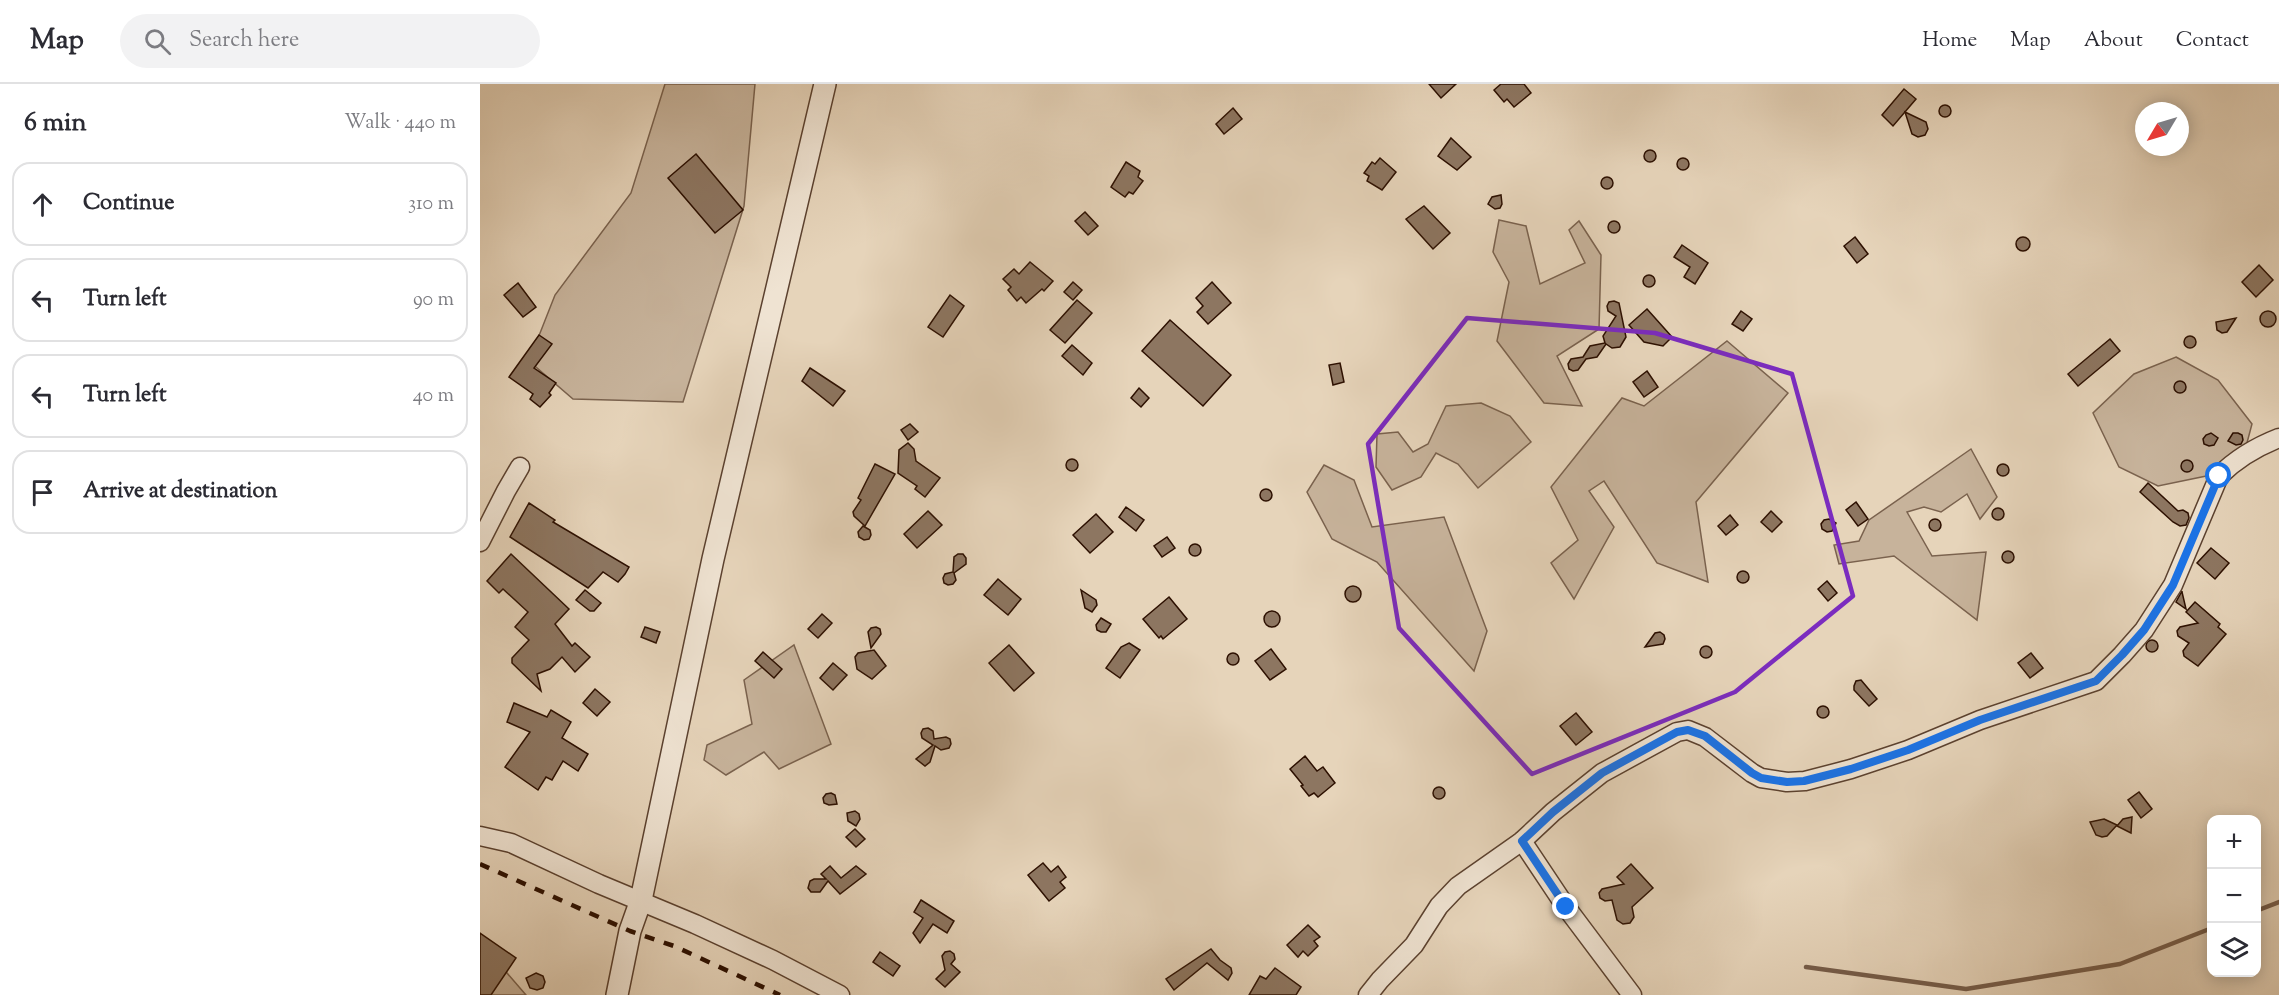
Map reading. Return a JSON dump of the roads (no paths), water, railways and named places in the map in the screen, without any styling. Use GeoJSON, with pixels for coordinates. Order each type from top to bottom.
{"type":"FeatureCollection","features":[{"type":"Feature","properties":{"kind":"street"},"geometry":{"type":"LineString","coordinates":[[617,995],[630,931],[641,900],[713,559],[825,84]]}},
{"type":"Feature","properties":{"kind":"street"},"geometry":{"type":"LineString","coordinates":[[1368,995],[1414,945],[1439,906],[1470,876],[1522,841],[1553,812],[1602,773],[1682,731],[1688,730],[1705,736],[1761,778],[1787,782],[1804,781],[1851,769],[1908,750],[1980,720],[2096,681],[2144,630],[2173,585],[2219,476],[2230,464],[2252,450],[2279,438]]}},
{"type":"Feature","properties":{"kind":"street"},"geometry":{"type":"LineString","coordinates":[[480,542],[520,467]]}},
{"type":"Feature","properties":{"kind":"street"},"geometry":{"type":"LineString","coordinates":[[480,836],[511,843],[599,884],[641,900],[773,960],[840,995]]}},
{"type":"Feature","properties":{"kind":"street"},"geometry":{"type":"LineString","coordinates":[[1522,841],[1566,907],[1632,995]]}},
{"type":"Feature","properties":{"kind":"waterway"},"geometry":{"type":"LineString","coordinates":[[2261,909],[2279,902]]}},
{"type":"Feature","properties":{"kind":"waterway"},"geometry":{"type":"LineString","coordinates":[[1806,967],[1966,989],[2120,964],[2207,930]]}},
{"type":"Feature","properties":{"kind":"railway"},"geometry":{"type":"LineString","coordinates":[[480,864],[630,931],[674,946],[780,995]]}}]}
